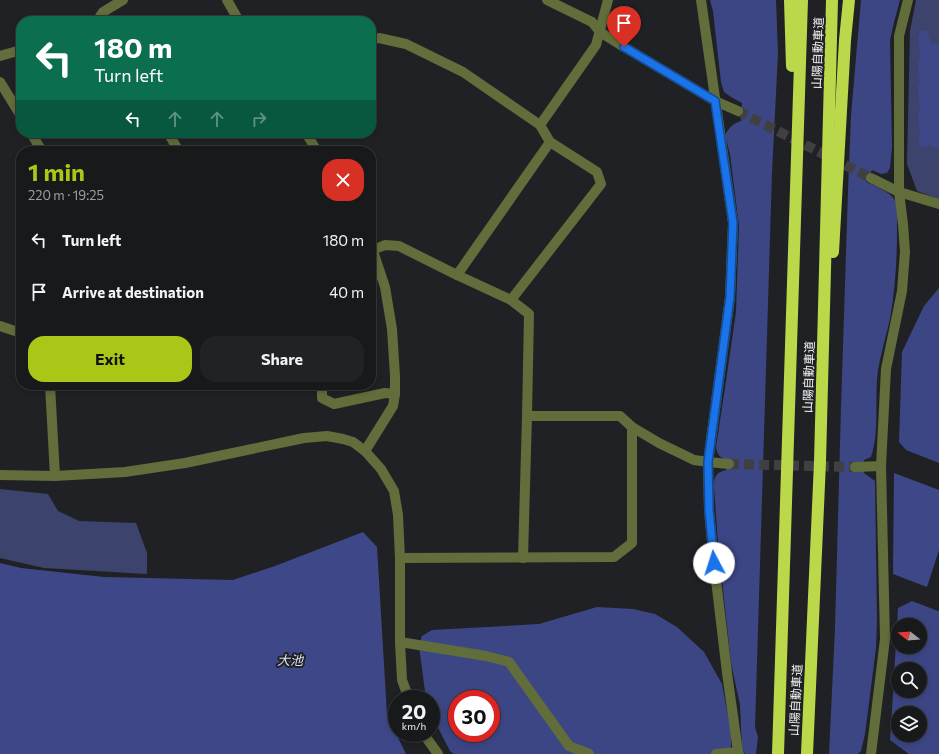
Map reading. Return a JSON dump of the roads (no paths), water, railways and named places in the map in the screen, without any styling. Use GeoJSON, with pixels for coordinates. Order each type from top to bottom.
{"type":"FeatureCollection","features":[{"type":"Feature","properties":{"kind":"highway"},"geometry":{"type":"LineString","coordinates":[[790,0],[796,175]]}},
{"type":"Feature","properties":{"kind":"highway","name":"山陽自動車道"},"geometry":{"type":"LineString","coordinates":[[778,754],[802,0]]}},
{"type":"Feature","properties":{"kind":"highway","name":"山陽自動車道"},"geometry":{"type":"LineString","coordinates":[[807,754],[820,462],[832,0]]}},
{"type":"Feature","properties":{"kind":"highway"},"geometry":{"type":"LineString","coordinates":[[820,462],[828,354],[845,40],[849,0]]}},
{"type":"Feature","properties":{"kind":"street"},"geometry":{"type":"LineString","coordinates":[[100,16],[103,12],[123,0]]}},
{"type":"Feature","properties":{"kind":"street"},"geometry":{"type":"LineString","coordinates":[[227,0],[236,16]]}},
{"type":"Feature","properties":{"kind":"street"},"geometry":{"type":"LineString","coordinates":[[548,0],[592,22],[600,32],[715,101],[738,111]]}},
{"type":"Feature","properties":{"kind":"street"},"geometry":{"type":"LineString","coordinates":[[540,125],[596,45],[608,0]]}},
{"type":"Feature","properties":{"kind":"street"},"geometry":{"type":"LineString","coordinates":[[701,0],[733,223],[730,297],[708,462],[709,510],[714,563],[727,673],[739,753],[716,754]]}},
{"type":"Feature","properties":{"kind":"street"},"geometry":{"type":"LineString","coordinates":[[871,754],[885,639],[881,466],[886,369],[902,291],[905,252],[899,192],[899,36],[908,0]]}},
{"type":"Feature","properties":{"kind":"street"},"geometry":{"type":"LineString","coordinates":[[376,39],[379,38],[406,44],[463,72],[540,125],[550,142],[597,172],[601,184],[511,300]]}},
{"type":"Feature","properties":{"kind":"street"},"geometry":{"type":"LineString","coordinates":[[0,56],[16,51]]}},
{"type":"Feature","properties":{"kind":"street"},"geometry":{"type":"LineString","coordinates":[[0,82],[16,108]]}},
{"type":"Feature","properties":{"kind":"street"},"geometry":{"type":"LineString","coordinates":[[457,275],[550,142]]}},
{"type":"Feature","properties":{"kind":"street"},"geometry":{"type":"LineString","coordinates":[[871,178],[899,192],[939,204]]}},
{"type":"Feature","properties":{"kind":"street"},"geometry":{"type":"LineString","coordinates":[[376,247],[385,245],[399,246],[511,300],[529,314],[523,558]]}},
{"type":"Feature","properties":{"kind":"street"},"geometry":{"type":"LineString","coordinates":[[366,451],[393,406],[395,394],[392,329],[385,287],[376,260]]}},
{"type":"Feature","properties":{"kind":"street"},"geometry":{"type":"LineString","coordinates":[[0,326],[16,331]]}},
{"type":"Feature","properties":{"kind":"street"},"geometry":{"type":"LineString","coordinates":[[50,390],[55,476]]}},
{"type":"Feature","properties":{"kind":"street"},"geometry":{"type":"LineString","coordinates":[[322,390],[322,398],[334,404],[385,393],[395,394]]}},
{"type":"Feature","properties":{"kind":"street"},"geometry":{"type":"LineString","coordinates":[[527,416],[620,416],[632,427],[659,443],[694,460],[729,464]]}},
{"type":"Feature","properties":{"kind":"street"},"geometry":{"type":"LineString","coordinates":[[400,558],[614,557],[632,543],[632,427]]}},
{"type":"Feature","properties":{"kind":"street"},"geometry":{"type":"LineString","coordinates":[[0,475],[55,476],[125,472],[185,463],[304,438],[327,436],[343,438],[353,442],[366,451],[381,469],[394,491],[398,515],[400,558],[400,642],[402,680],[406,690]]}},
{"type":"Feature","properties":{"kind":"street"},"geometry":{"type":"LineString","coordinates":[[855,467],[881,466]]}},
{"type":"Feature","properties":{"kind":"street"},"geometry":{"type":"LineString","coordinates":[[400,642],[486,656],[509,662],[569,746],[589,754]]}},
{"type":"Feature","properties":{"kind":"street"},"geometry":{"type":"LineString","coordinates":[[429,742],[438,754]]}},
{"type":"Feature","properties":{"kind":"water"},"geometry":{"type":"Polygon","coordinates":[[[921,30],[927,31],[931,43],[939,44],[939,147],[935,148],[928,145],[925,147],[920,146],[918,141],[920,134],[918,115],[920,108],[918,89],[920,82],[918,63],[920,56],[918,37],[921,30]]]}},
{"type":"Feature","properties":{"kind":"water"},"geometry":{"type":"Polygon","coordinates":[[[894,473],[939,490],[939,550],[927,587],[893,574],[894,473]]]}},
{"type":"Feature","properties":{"kind":"water","name":"大池"},"geometry":{"type":"Polygon","coordinates":[[[363,532],[377,547],[388,717],[388,742],[400,742],[406,754],[0,754],[0,563],[21,568],[104,577],[233,580],[275,566],[363,532]]]}},
{"type":"Feature","properties":{"kind":"tunnel"},"geometry":{"type":"LineString","coordinates":[[738,111],[871,178]]}},
{"type":"Feature","properties":{"kind":"tunnel"},"geometry":{"type":"LineString","coordinates":[[729,464],[855,467]]}}]}
